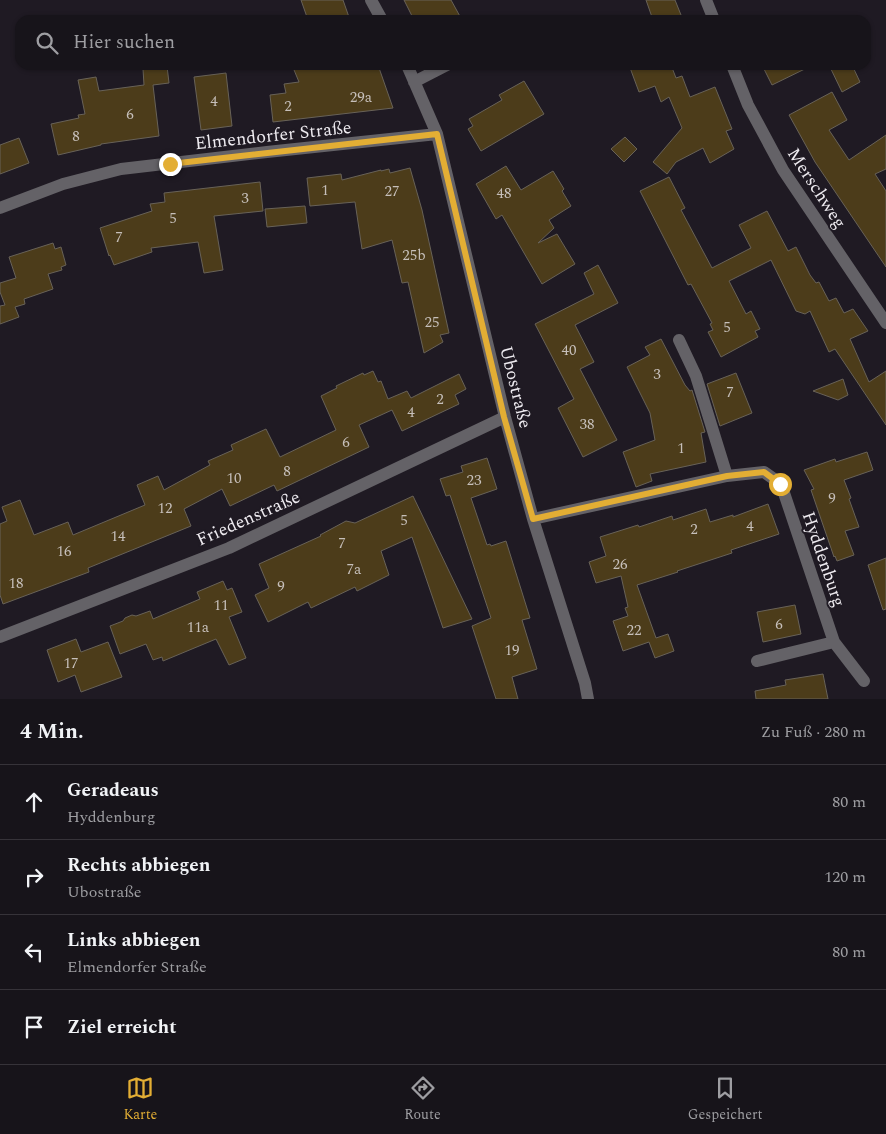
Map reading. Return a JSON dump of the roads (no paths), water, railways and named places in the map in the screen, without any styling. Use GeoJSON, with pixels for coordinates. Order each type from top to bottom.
{"type":"FeatureCollection","features":[{"type":"Feature","properties":{"kind":"street"},"geometry":{"type":"LineString","coordinates":[[370,0],[379,15]]}},
{"type":"Feature","properties":{"kind":"street"},"geometry":{"type":"LineString","coordinates":[[706,0],[712,15]]}},
{"type":"Feature","properties":{"kind":"street","name":"Ubostraße"},"geometry":{"type":"LineString","coordinates":[[409,70],[437,134],[504,417],[533,519],[585,683],[588,699]]}},
{"type":"Feature","properties":{"kind":"street"},"geometry":{"type":"LineString","coordinates":[[414,82],[437,70]]}},
{"type":"Feature","properties":{"kind":"street","name":"Merschweg"},"geometry":{"type":"LineString","coordinates":[[734,70],[748,105],[782,170],[886,323]]}},
{"type":"Feature","properties":{"kind":"street","name":"Elmendorfer Straße"},"geometry":{"type":"LineString","coordinates":[[0,208],[63,184],[121,169],[437,134]]}},
{"type":"Feature","properties":{"kind":"street"},"geometry":{"type":"LineString","coordinates":[[679,340],[696,376],[727,476]]}},
{"type":"Feature","properties":{"kind":"street","name":"Friedenstraße"},"geometry":{"type":"LineString","coordinates":[[0,637],[229,548],[504,417]]}},
{"type":"Feature","properties":{"kind":"street","name":"Hyddenburg"},"geometry":{"type":"LineString","coordinates":[[533,519],[727,476],[764,472],[780,484],[834,642],[864,681]]}},
{"type":"Feature","properties":{"kind":"street"},"geometry":{"type":"LineString","coordinates":[[756,660],[834,642]]}}]}
